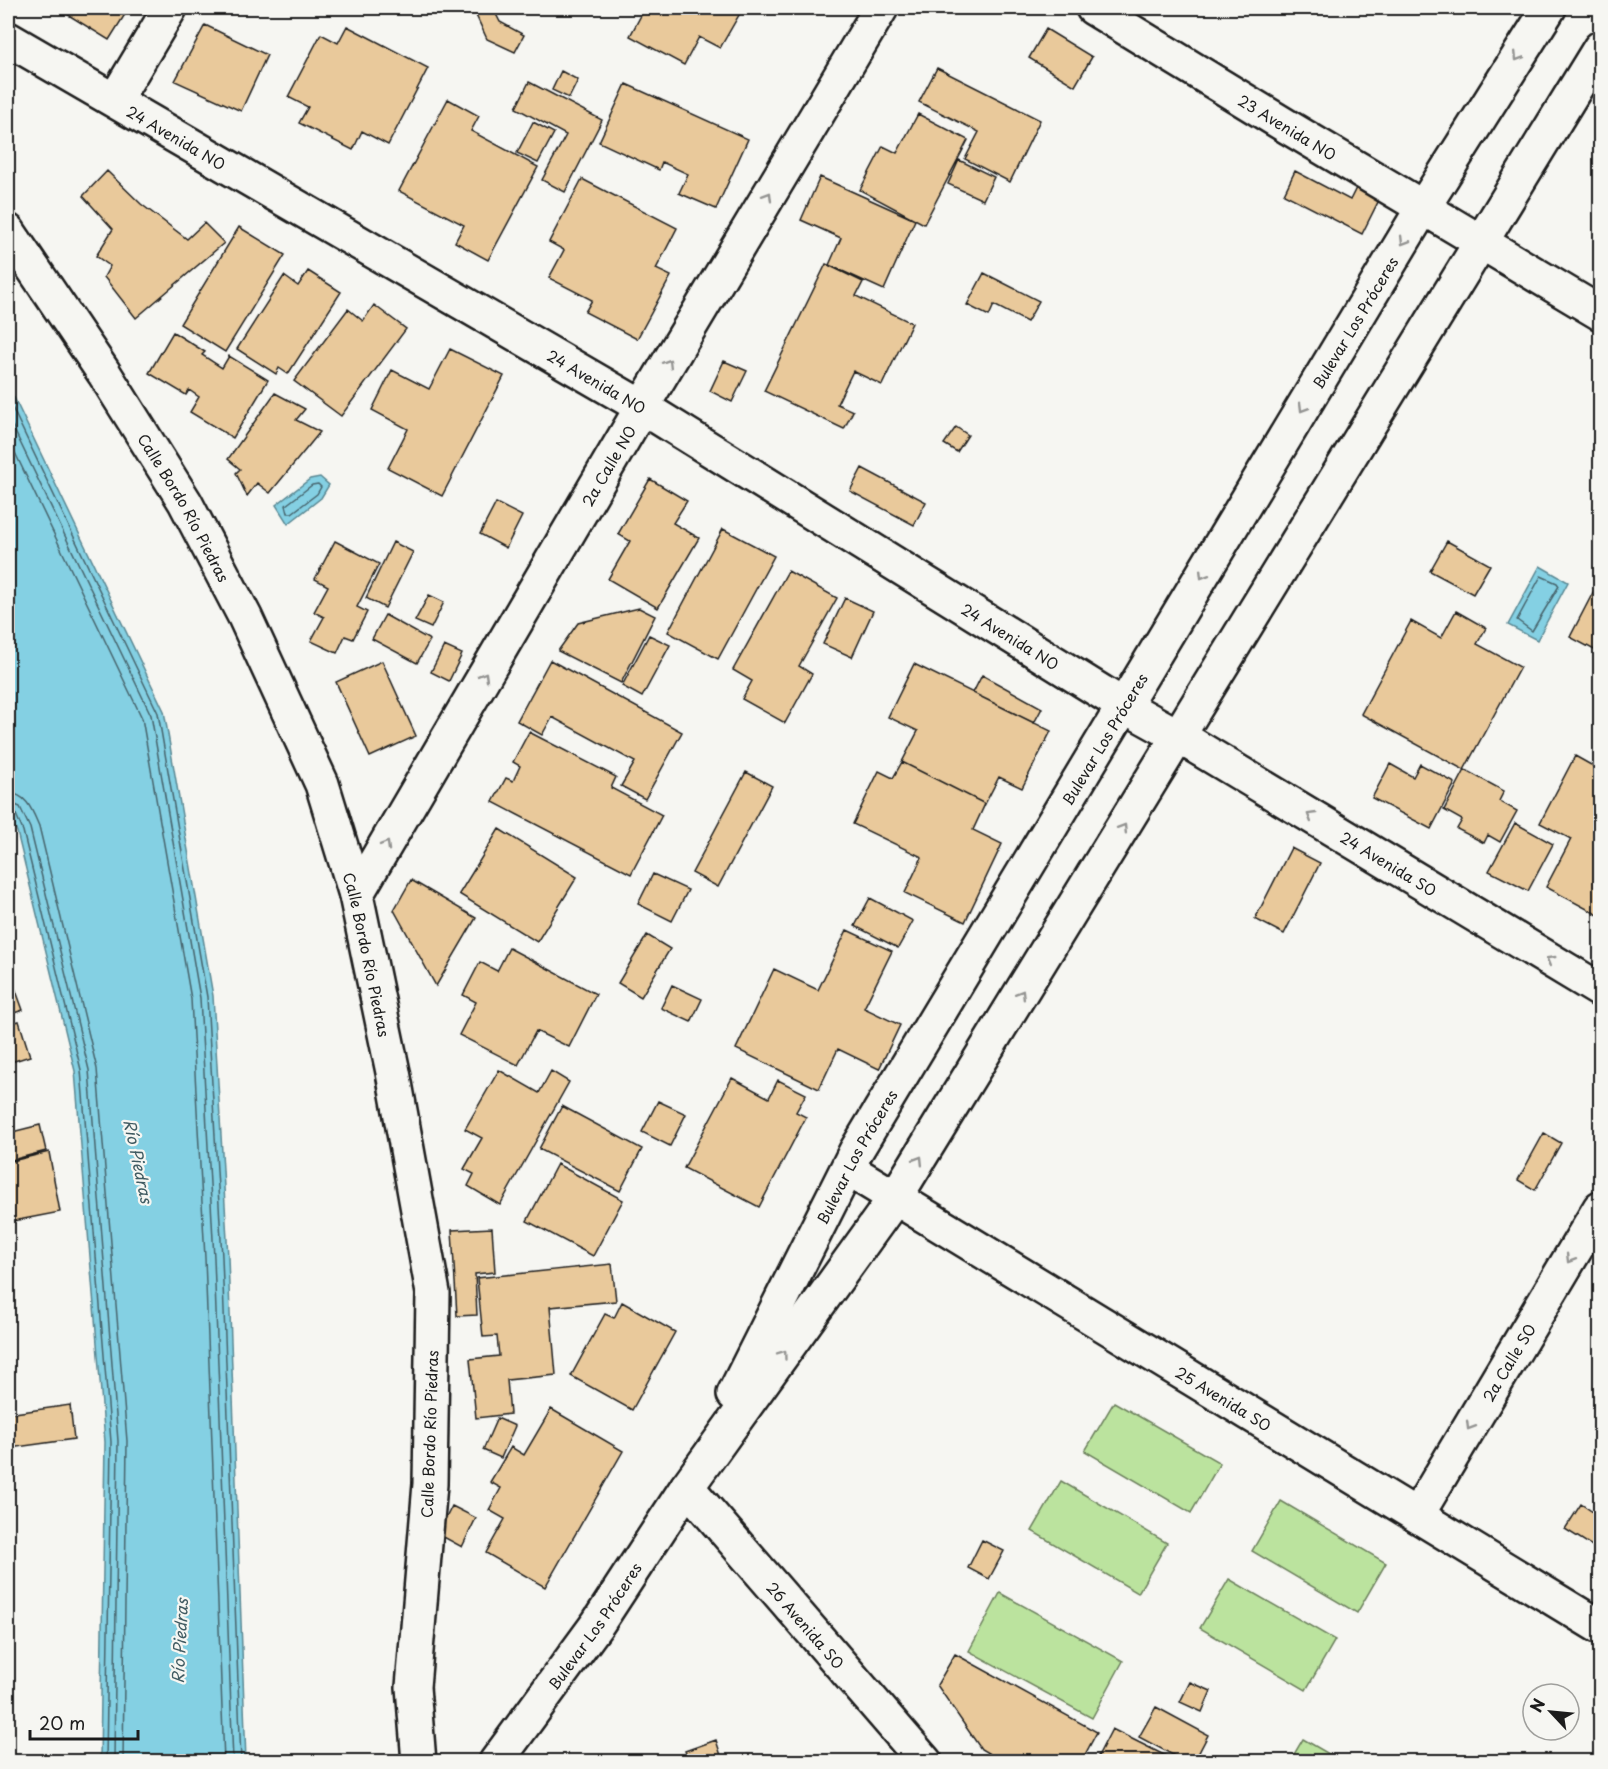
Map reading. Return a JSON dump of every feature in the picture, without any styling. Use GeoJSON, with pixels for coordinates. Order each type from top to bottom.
{"type":"FeatureCollection","features":[{"type":"Feature","properties":{"kind":"street"},"geometry":{"type":"LineString","coordinates":[[115,100],[170,8]]}},
{"type":"Feature","properties":{"kind":"street","name":"2a Calle NO"},"geometry":{"type":"LineString","coordinates":[[356,895],[642,407],[881,8]]}},
{"type":"Feature","properties":{"kind":"street","name":"23 Avenida NO"},"geometry":{"type":"LineString","coordinates":[[1094,8],[1600,313]]}},
{"type":"Feature","properties":{"kind":"street","name":"Bulevar Los Próceres"},"geometry":{"type":"LineString","coordinates":[[687,1487],[848,1168],[1424,206],[1549,8]]}},
{"type":"Feature","properties":{"kind":"street","name":"24 Avenida NO"},"geometry":{"type":"LineString","coordinates":[[8,39],[642,407],[1124,706],[1180,737]]}},
{"type":"Feature","properties":{"kind":"street","name":"Bulevar Los Próceres"},"geometry":{"type":"LineString","coordinates":[[496,1761],[598,1623],[687,1487],[896,1198],[1600,48]]}},
{"type":"Feature","properties":{"kind":"street","name":"Calle Bordo Río Piedras"},"geometry":{"type":"LineString","coordinates":[[8,231],[104,373],[196,523],[245,617],[322,784],[356,895],[393,1072],[433,1293],[430,1484],[413,1687],[419,1761]]}},
{"type":"Feature","properties":{"kind":"street","name":"24 Avenida SO"},"geometry":{"type":"LineString","coordinates":[[1180,737],[1600,990]]}},
{"type":"Feature","properties":{"kind":"street","name":"25 Avenida SO"},"geometry":{"type":"LineString","coordinates":[[848,1168],[1600,1627]]}},
{"type":"Feature","properties":{"kind":"street","name":"2a Calle SO"},"geometry":{"type":"LineString","coordinates":[[1417,1515],[1600,1208]]}},
{"type":"Feature","properties":{"kind":"street","name":"26 Avenida SO"},"geometry":{"type":"LineString","coordinates":[[687,1487],[925,1761]]}},
{"type":"Feature","properties":{"kind":"green space"},"geometry":{"type":"Polygon","coordinates":[[[1114,1402],[1220,1463],[1191,1513],[1085,1451],[1114,1402]]]}},
{"type":"Feature","properties":{"kind":"green space"},"geometry":{"type":"Polygon","coordinates":[[[1061,1481],[1167,1543],[1138,1593],[1032,1531],[1061,1481]]]}},
{"type":"Feature","properties":{"kind":"green space"},"geometry":{"type":"Polygon","coordinates":[[[1281,1501],[1386,1563],[1357,1613],[1252,1551],[1281,1501]]]}},
{"type":"Feature","properties":{"kind":"green space"},"geometry":{"type":"Polygon","coordinates":[[[1229,1579],[1335,1640],[1306,1690],[1200,1628],[1229,1579]]]}},
{"type":"Feature","properties":{"kind":"green space"},"geometry":{"type":"Polygon","coordinates":[[[1000,1593],[1123,1661],[1092,1718],[969,1651],[1000,1593]]]}},
{"type":"Feature","properties":{"kind":"green space"},"geometry":{"type":"Polygon","coordinates":[[[1303,1739],[1341,1761],[1290,1761],[1303,1739]]]}},
{"type":"Feature","properties":{"kind":"water","name":"Río Piedras"},"geometry":{"type":"Polygon","coordinates":[[[8,385],[164,711],[213,996],[228,1257],[246,1761],[100,1761],[105,1442],[75,1071],[17,832],[8,810],[8,385]]]}},
{"type":"Feature","properties":{"kind":"water"},"geometry":{"type":"Polygon","coordinates":[[[320,477],[329,485],[321,498],[288,524],[276,505],[310,479],[320,477]]]}},
{"type":"Feature","properties":{"kind":"water"},"geometry":{"type":"Polygon","coordinates":[[[1540,566],[1568,582],[1537,640],[1508,625],[1540,566]]]}},
{"type":"Feature","properties":{"kind":"building"},"geometry":{"type":"Polygon","coordinates":[[[57,8],[129,8],[109,40],[57,8]]]}},
{"type":"Feature","properties":{"kind":"building"},"geometry":{"type":"Polygon","coordinates":[[[485,8],[493,8],[500,22],[524,35],[515,52],[487,39],[475,13],[485,8]]]}},
{"type":"Feature","properties":{"kind":"building"},"geometry":{"type":"Polygon","coordinates":[[[645,8],[743,8],[720,48],[699,37],[684,65],[630,36],[645,8]]]}},
{"type":"Feature","properties":{"kind":"building"},"geometry":{"type":"Polygon","coordinates":[[[205,25],[267,55],[241,111],[175,81],[205,25]]]}},
{"type":"Feature","properties":{"kind":"building"},"geometry":{"type":"Polygon","coordinates":[[[347,26],[428,68],[388,145],[362,131],[353,150],[299,123],[308,107],[288,97],[321,34],[338,43],[347,26]]]}},
{"type":"Feature","properties":{"kind":"building"},"geometry":{"type":"Polygon","coordinates":[[[1046,29],[1092,57],[1075,86],[1029,58],[1046,29]]]}},
{"type":"Feature","properties":{"kind":"building"},"geometry":{"type":"Polygon","coordinates":[[[937,68],[1040,120],[1010,182],[965,159],[979,132],[919,102],[937,68]]]}},
{"type":"Feature","properties":{"kind":"building"},"geometry":{"type":"Polygon","coordinates":[[[561,71],[578,80],[569,98],[552,90],[561,71]]]}},
{"type":"Feature","properties":{"kind":"building"},"geometry":{"type":"Polygon","coordinates":[[[529,82],[602,120],[565,192],[542,180],[566,135],[516,108],[529,82]]]}},
{"type":"Feature","properties":{"kind":"building"},"geometry":{"type":"Polygon","coordinates":[[[626,84],[748,139],[716,209],[679,193],[688,174],[662,162],[659,170],[599,142],[626,84]]]}},
{"type":"Feature","properties":{"kind":"building"},"geometry":{"type":"Polygon","coordinates":[[[448,99],[479,116],[471,131],[538,167],[488,260],[455,242],[464,225],[399,191],[448,99]]]}},
{"type":"Feature","properties":{"kind":"building"},"geometry":{"type":"Polygon","coordinates":[[[918,114],[968,140],[924,224],[860,190],[883,146],[897,153],[918,114]]]}},
{"type":"Feature","properties":{"kind":"building"},"geometry":{"type":"Polygon","coordinates":[[[533,122],[554,133],[538,163],[517,153],[533,122]]]}},
{"type":"Feature","properties":{"kind":"building"},"geometry":{"type":"Polygon","coordinates":[[[959,160],[994,177],[983,200],[948,184],[959,160]]]}},
{"type":"Feature","properties":{"kind":"building"},"geometry":{"type":"Polygon","coordinates":[[[107,171],[141,204],[187,239],[204,223],[224,243],[136,318],[104,277],[110,266],[96,256],[113,229],[83,196],[107,171]]]}},
{"type":"Feature","properties":{"kind":"building"},"geometry":{"type":"Polygon","coordinates":[[[1295,171],[1350,200],[1361,178],[1384,190],[1362,234],[1284,194],[1295,171]]]}},
{"type":"Feature","properties":{"kind":"building"},"geometry":{"type":"Polygon","coordinates":[[[820,177],[915,220],[884,290],[829,265],[841,238],[801,220],[820,177]]]}},
{"type":"Feature","properties":{"kind":"building"},"geometry":{"type":"Polygon","coordinates":[[[582,179],[677,228],[656,269],[671,276],[637,339],[585,312],[592,300],[549,278],[564,250],[549,242],[582,179]]]}},
{"type":"Feature","properties":{"kind":"building"},"geometry":{"type":"Polygon","coordinates":[[[239,227],[285,255],[225,352],[180,324],[239,227]]]}},
{"type":"Feature","properties":{"kind":"building"},"geometry":{"type":"Polygon","coordinates":[[[826,264],[863,282],[856,296],[912,323],[882,385],[853,371],[837,404],[853,411],[844,429],[764,391],[826,264]]]}},
{"type":"Feature","properties":{"kind":"building"},"geometry":{"type":"Polygon","coordinates":[[[308,271],[341,292],[288,374],[279,368],[276,374],[237,349],[284,276],[298,286],[308,271]]]}},
{"type":"Feature","properties":{"kind":"building"},"geometry":{"type":"Polygon","coordinates":[[[984,273],[1039,301],[1027,322],[994,305],[989,316],[967,305],[984,273]]]}},
{"type":"Feature","properties":{"kind":"building"},"geometry":{"type":"Polygon","coordinates":[[[374,305],[406,329],[341,416],[294,381],[348,309],[363,321],[374,305]]]}},
{"type":"Feature","properties":{"kind":"building"},"geometry":{"type":"Polygon","coordinates":[[[173,332],[205,352],[202,355],[222,368],[229,356],[268,380],[233,438],[190,412],[199,397],[189,390],[186,395],[149,373],[173,332]]]}},
{"type":"Feature","properties":{"kind":"building"},"geometry":{"type":"Polygon","coordinates":[[[450,349],[504,376],[442,496],[388,468],[408,429],[372,410],[392,370],[429,389],[450,349]]]}},
{"type":"Feature","properties":{"kind":"building"},"geometry":{"type":"Polygon","coordinates":[[[724,361],[747,371],[732,402],[710,391],[724,361]]]}},
{"type":"Feature","properties":{"kind":"building"},"geometry":{"type":"Polygon","coordinates":[[[275,393],[305,409],[296,420],[320,432],[270,493],[257,483],[247,496],[236,473],[240,469],[228,459],[275,393]]]}},
{"type":"Feature","properties":{"kind":"building"},"geometry":{"type":"Polygon","coordinates":[[[956,427],[968,435],[957,452],[944,444],[956,427]]]}},
{"type":"Feature","properties":{"kind":"building"},"geometry":{"type":"Polygon","coordinates":[[[862,468],[926,502],[914,525],[850,491],[862,468]]]}},
{"type":"Feature","properties":{"kind":"building"},"geometry":{"type":"Polygon","coordinates":[[[650,479],[687,501],[673,523],[699,538],[658,608],[608,579],[630,541],[618,534],[650,479]]]}},
{"type":"Feature","properties":{"kind":"building"},"geometry":{"type":"Polygon","coordinates":[[[496,503],[522,516],[506,548],[480,534],[496,503]]]}},
{"type":"Feature","properties":{"kind":"building"},"geometry":{"type":"Polygon","coordinates":[[[723,529],[774,556],[718,659],[668,632],[723,529]]]}},
{"type":"Feature","properties":{"kind":"building"},"geometry":{"type":"Polygon","coordinates":[[[335,541],[379,564],[357,607],[367,612],[353,639],[345,636],[337,653],[311,641],[324,617],[314,612],[328,586],[315,579],[335,541]]]}},
{"type":"Feature","properties":{"kind":"building"},"geometry":{"type":"Polygon","coordinates":[[[1447,541],[1490,565],[1473,594],[1430,571],[1447,541]]]}},
{"type":"Feature","properties":{"kind":"building"},"geometry":{"type":"Polygon","coordinates":[[[393,542],[413,552],[385,608],[366,598],[393,542]]]}},
{"type":"Feature","properties":{"kind":"building"},"geometry":{"type":"Polygon","coordinates":[[[788,571],[837,598],[799,666],[812,674],[785,723],[742,699],[752,681],[733,670],[788,571]]]}},
{"type":"Feature","properties":{"kind":"building"},"geometry":{"type":"Polygon","coordinates":[[[1600,579],[1600,653],[1570,637],[1600,579]]]}},
{"type":"Feature","properties":{"kind":"building"},"geometry":{"type":"Polygon","coordinates":[[[429,595],[444,602],[431,628],[415,621],[429,595]]]}},
{"type":"Feature","properties":{"kind":"building"},"geometry":{"type":"Polygon","coordinates":[[[845,598],[873,611],[852,657],[823,644],[845,598]]]}},
{"type":"Feature","properties":{"kind":"building"},"geometry":{"type":"Polygon","coordinates":[[[639,608],[655,616],[621,683],[558,651],[578,623],[639,608]]]}},
{"type":"Feature","properties":{"kind":"building"},"geometry":{"type":"Polygon","coordinates":[[[1456,611],[1486,628],[1477,644],[1520,667],[1464,770],[1361,714],[1411,621],[1441,638],[1456,611]]]}},
{"type":"Feature","properties":{"kind":"building"},"geometry":{"type":"Polygon","coordinates":[[[385,615],[430,640],[417,663],[372,639],[385,615]]]}},
{"type":"Feature","properties":{"kind":"building"},"geometry":{"type":"Polygon","coordinates":[[[649,635],[670,645],[642,697],[622,686],[649,635]]]}},
{"type":"Feature","properties":{"kind":"building"},"geometry":{"type":"Polygon","coordinates":[[[444,646],[462,654],[449,681],[431,672],[444,646]]]}},
{"type":"Feature","properties":{"kind":"building"},"geometry":{"type":"Polygon","coordinates":[[[550,660],[682,732],[645,799],[621,786],[635,762],[552,717],[542,735],[517,721],[550,660]]]}},
{"type":"Feature","properties":{"kind":"building"},"geometry":{"type":"Polygon","coordinates":[[[382,661],[416,736],[370,757],[336,682],[382,661]]]}},
{"type":"Feature","properties":{"kind":"building"},"geometry":{"type":"Polygon","coordinates":[[[914,664],[1051,731],[1022,788],[999,777],[985,804],[902,762],[918,731],[888,717],[914,664]]]}},
{"type":"Feature","properties":{"kind":"building"},"geometry":{"type":"Polygon","coordinates":[[[982,675],[1042,708],[1034,723],[973,693],[982,675]]]}},
{"type":"Feature","properties":{"kind":"building"},"geometry":{"type":"Polygon","coordinates":[[[529,732],[616,777],[611,788],[662,815],[631,874],[493,802],[506,778],[513,781],[520,766],[513,762],[529,732]]]}},
{"type":"Feature","properties":{"kind":"building"},"geometry":{"type":"Polygon","coordinates":[[[1575,756],[1600,770],[1600,916],[1546,887],[1571,839],[1540,823],[1575,756]]]}},
{"type":"Feature","properties":{"kind":"building"},"geometry":{"type":"Polygon","coordinates":[[[902,762],[985,804],[973,830],[1002,844],[965,922],[905,893],[922,857],[853,824],[879,771],[893,778],[902,762]]]}},
{"type":"Feature","properties":{"kind":"building"},"geometry":{"type":"Polygon","coordinates":[[[1390,764],[1413,777],[1420,764],[1455,783],[1431,829],[1372,798],[1390,764]]]}},
{"type":"Feature","properties":{"kind":"building"},"geometry":{"type":"Polygon","coordinates":[[[1465,770],[1504,791],[1499,801],[1517,811],[1500,842],[1488,835],[1484,843],[1457,829],[1462,820],[1444,810],[1465,770]]]}},
{"type":"Feature","properties":{"kind":"building"},"geometry":{"type":"Polygon","coordinates":[[[746,772],[772,786],[718,887],[692,873],[746,772]]]}},
{"type":"Feature","properties":{"kind":"building"},"geometry":{"type":"Polygon","coordinates":[[[1515,823],[1553,844],[1528,891],[1489,871],[1515,823]]]}},
{"type":"Feature","properties":{"kind":"building"},"geometry":{"type":"Polygon","coordinates":[[[499,829],[577,877],[537,942],[459,894],[499,829]]]}},
{"type":"Feature","properties":{"kind":"building"},"geometry":{"type":"Polygon","coordinates":[[[1291,848],[1320,863],[1284,934],[1255,919],[1291,848]]]}},
{"type":"Feature","properties":{"kind":"building"},"geometry":{"type":"Polygon","coordinates":[[[653,874],[688,890],[672,921],[638,904],[653,874]]]}},
{"type":"Feature","properties":{"kind":"building"},"geometry":{"type":"Polygon","coordinates":[[[411,880],[476,918],[436,986],[394,910],[411,880]]]}},
{"type":"Feature","properties":{"kind":"building"},"geometry":{"type":"Polygon","coordinates":[[[870,898],[913,921],[898,948],[855,926],[870,898]]]}},
{"type":"Feature","properties":{"kind":"building"},"geometry":{"type":"Polygon","coordinates":[[[847,930],[892,951],[864,1008],[900,1025],[879,1069],[838,1049],[819,1089],[736,1049],[774,969],[818,990],[847,930]]]}},
{"type":"Feature","properties":{"kind":"building"},"geometry":{"type":"Polygon","coordinates":[[[647,935],[670,949],[641,997],[618,983],[647,935]]]}},
{"type":"Feature","properties":{"kind":"building"},"geometry":{"type":"Polygon","coordinates":[[[509,948],[596,994],[569,1047],[536,1031],[518,1065],[459,1035],[476,1002],[463,995],[480,962],[497,971],[509,948]]]}},
{"type":"Feature","properties":{"kind":"building"},"geometry":{"type":"Polygon","coordinates":[[[672,985],[702,999],[691,1022],[661,1008],[672,985]]]}},
{"type":"Feature","properties":{"kind":"building"},"geometry":{"type":"Polygon","coordinates":[[[15,988],[23,1010],[8,1015],[8,991],[15,988]]]}},
{"type":"Feature","properties":{"kind":"building"},"geometry":{"type":"Polygon","coordinates":[[[19,1021],[30,1056],[8,1063],[8,1024],[19,1021]]]}},
{"type":"Feature","properties":{"kind":"building"},"geometry":{"type":"Polygon","coordinates":[[[499,1070],[539,1093],[551,1071],[569,1082],[500,1205],[468,1186],[474,1174],[464,1169],[482,1138],[465,1129],[499,1070]]]}},
{"type":"Feature","properties":{"kind":"building"},"geometry":{"type":"Polygon","coordinates":[[[732,1078],[769,1098],[778,1080],[806,1094],[796,1112],[806,1117],[759,1207],[684,1168],[732,1078]]]}},
{"type":"Feature","properties":{"kind":"building"},"geometry":{"type":"Polygon","coordinates":[[[658,1101],[686,1114],[670,1146],[642,1132],[658,1101]]]}},
{"type":"Feature","properties":{"kind":"building"},"geometry":{"type":"Polygon","coordinates":[[[562,1106],[642,1149],[620,1191],[539,1149],[562,1106]]]}},
{"type":"Feature","properties":{"kind":"building"},"geometry":{"type":"Polygon","coordinates":[[[40,1125],[46,1151],[8,1161],[8,1133],[40,1125]]]}},
{"type":"Feature","properties":{"kind":"building"},"geometry":{"type":"Polygon","coordinates":[[[1544,1133],[1561,1143],[1535,1190],[1518,1180],[1544,1133]]]}},
{"type":"Feature","properties":{"kind":"building"},"geometry":{"type":"Polygon","coordinates":[[[49,1152],[60,1212],[8,1222],[8,1162],[49,1152]]]}},
{"type":"Feature","properties":{"kind":"building"},"geometry":{"type":"Polygon","coordinates":[[[557,1164],[623,1200],[593,1256],[527,1221],[557,1164]]]}},
{"type":"Feature","properties":{"kind":"building"},"geometry":{"type":"Polygon","coordinates":[[[492,1228],[495,1272],[475,1274],[477,1315],[457,1316],[452,1230],[492,1228]]]}},
{"type":"Feature","properties":{"kind":"building"},"geometry":{"type":"Polygon","coordinates":[[[612,1264],[616,1301],[550,1307],[556,1375],[507,1380],[510,1414],[476,1418],[470,1359],[499,1356],[497,1336],[483,1337],[477,1278],[612,1264]]]}},
{"type":"Feature","properties":{"kind":"building"},"geometry":{"type":"Polygon","coordinates":[[[622,1302],[675,1332],[632,1410],[571,1376],[605,1314],[614,1318],[622,1302]]]}},
{"type":"Feature","properties":{"kind":"building"},"geometry":{"type":"Polygon","coordinates":[[[70,1405],[74,1439],[10,1448],[8,1414],[70,1405]]]}},
{"type":"Feature","properties":{"kind":"building"},"geometry":{"type":"Polygon","coordinates":[[[551,1409],[623,1451],[545,1587],[486,1553],[505,1519],[489,1510],[501,1488],[490,1482],[511,1447],[524,1455],[551,1409]]]}},
{"type":"Feature","properties":{"kind":"building"},"geometry":{"type":"Polygon","coordinates":[[[497,1418],[515,1426],[501,1458],[483,1450],[497,1418]]]}},
{"type":"Feature","properties":{"kind":"building"},"geometry":{"type":"Polygon","coordinates":[[[1581,1504],[1600,1517],[1600,1551],[1565,1529],[1581,1504]]]}},
{"type":"Feature","properties":{"kind":"building"},"geometry":{"type":"Polygon","coordinates":[[[452,1506],[476,1518],[462,1547],[438,1534],[452,1506]]]}},
{"type":"Feature","properties":{"kind":"building"},"geometry":{"type":"Polygon","coordinates":[[[982,1540],[1004,1551],[989,1579],[968,1568],[982,1540]]]}},
{"type":"Feature","properties":{"kind":"building"},"geometry":{"type":"Polygon","coordinates":[[[955,1654],[1097,1732],[1081,1762],[1003,1762],[981,1749],[937,1685],[955,1654]]]}},
{"type":"Feature","properties":{"kind":"building"},"geometry":{"type":"Polygon","coordinates":[[[1190,1682],[1211,1691],[1202,1712],[1180,1702],[1190,1682]]]}},
{"type":"Feature","properties":{"kind":"building"},"geometry":{"type":"Polygon","coordinates":[[[1156,1707],[1208,1735],[1194,1762],[1186,1762],[1139,1737],[1156,1707]]]}},
{"type":"Feature","properties":{"kind":"building"},"geometry":{"type":"Polygon","coordinates":[[[1112,1729],[1178,1762],[1095,1762],[1112,1729]]]}},
{"type":"Feature","properties":{"kind":"building"},"geometry":{"type":"Polygon","coordinates":[[[716,1740],[723,1762],[689,1762],[685,1751],[716,1740]]]}}]}
